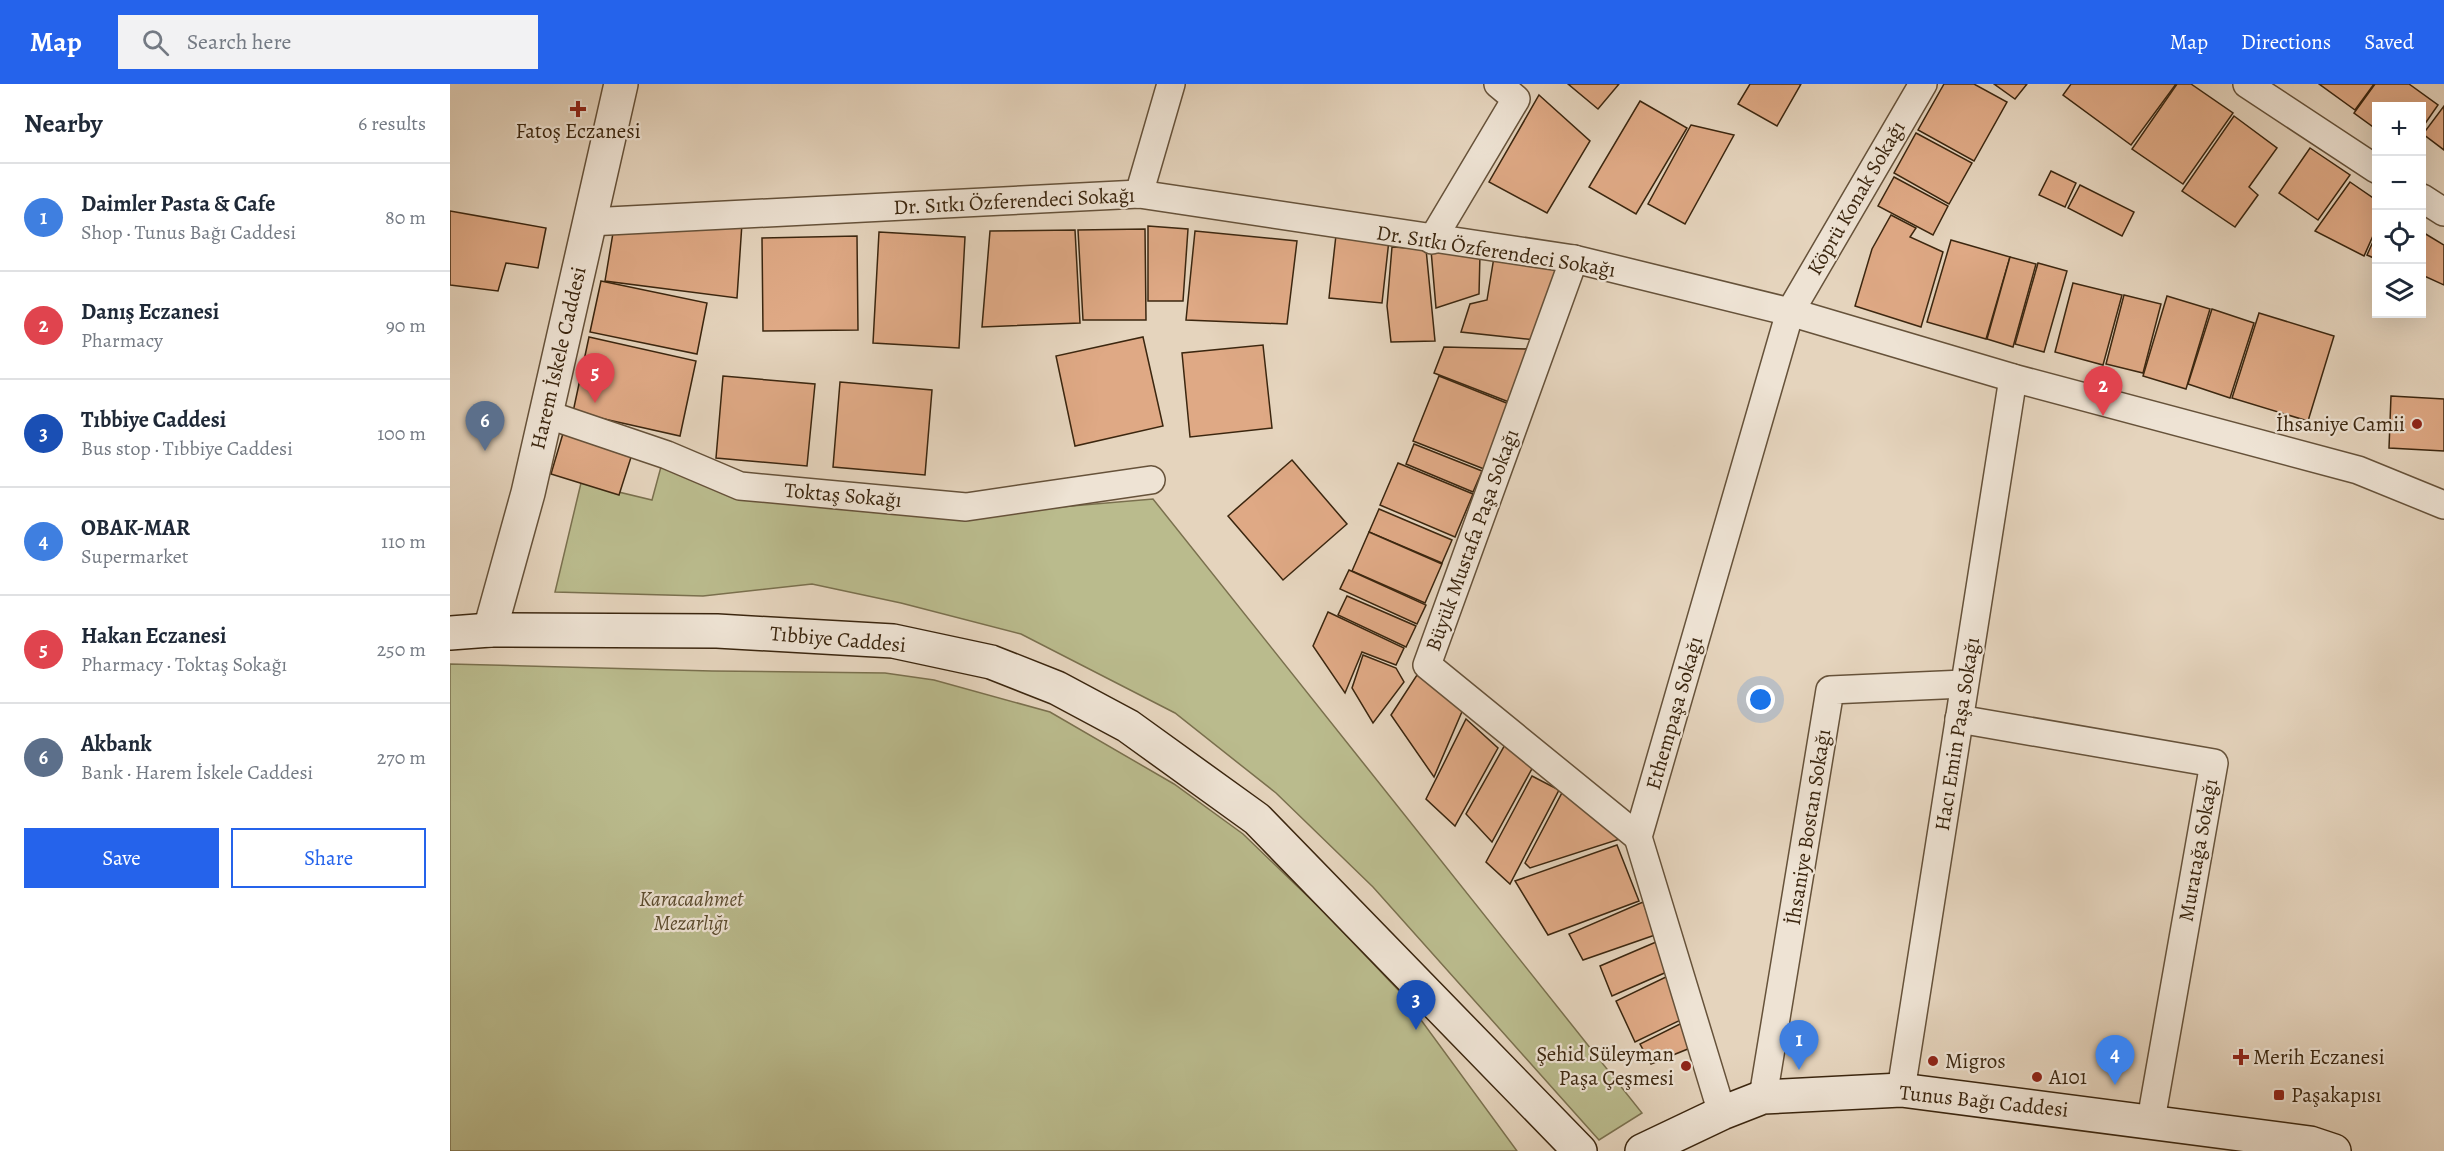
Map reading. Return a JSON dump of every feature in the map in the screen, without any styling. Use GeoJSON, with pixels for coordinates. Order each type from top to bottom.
{"type":"FeatureCollection","features":[{"type":"Feature","properties":{"kind":"main road","name":"Harem İskele Caddesi"},"geometry":{"type":"LineString","coordinates":[[490,630],[528,494],[621,84]]}},
{"type":"Feature","properties":{"kind":"main road","name":"Tıbbiye Caddesi"},"geometry":{"type":"LineString","coordinates":[[450,633],[490,630],[717,631],[893,641],[991,662],[1057,688],[1128,726],[1257,819],[1580,1151]]}},
{"type":"Feature","properties":{"kind":"main road","name":"Tunus Bağı Caddesi"},"geometry":{"type":"LineString","coordinates":[[1642,1151],[1722,1113],[1763,1097],[1901,1090],[2151,1120],[2310,1143],[2334,1151]]}},
{"type":"Feature","properties":{"kind":"street"},"geometry":{"type":"LineString","coordinates":[[1139,194],[1171,84]]}},
{"type":"Feature","properties":{"kind":"street"},"geometry":{"type":"LineString","coordinates":[[1432,240],[1516,99],[1498,84]]}},
{"type":"Feature","properties":{"kind":"street","name":"Köprü Konak Sokağı"},"geometry":{"type":"LineString","coordinates":[[1790,312],[1923,84]]}},
{"type":"Feature","properties":{"kind":"street"},"geometry":{"type":"LineString","coordinates":[[2259,88],[2372,166]]}},
{"type":"Feature","properties":{"kind":"street","name":"Dr. Sıtkı Özferendeci Sokağı"},"geometry":{"type":"LineString","coordinates":[[590,222],[1139,194],[1574,260],[1790,312],[2013,378],[2358,470],[2444,505]]}},
{"type":"Feature","properties":{"kind":"street"},"geometry":{"type":"LineString","coordinates":[[2426,201],[2444,212]]}},
{"type":"Feature","properties":{"kind":"street","name":"Büyük Mustafa Paşa Sokağı"},"geometry":{"type":"LineString","coordinates":[[1574,260],[1427,665],[1638,837]]}},
{"type":"Feature","properties":{"kind":"street","name":"Ethempaşa Sokağı"},"geometry":{"type":"LineString","coordinates":[[1638,837],[1790,312]]}},
{"type":"Feature","properties":{"kind":"street","name":"Hacı Emin Paşa Sokağı"},"geometry":{"type":"LineString","coordinates":[[1901,1090],[2013,378]]}},
{"type":"Feature","properties":{"kind":"street","name":"Toktaş Sokağı"},"geometry":{"type":"LineString","coordinates":[[546,414],[667,455],[740,486],[966,507],[1151,480]]}},
{"type":"Feature","properties":{"kind":"street","name":"İhsaniye Bostan Sokağı"},"geometry":{"type":"LineString","coordinates":[[1763,1097],[1830,690],[1964,684]]}},
{"type":"Feature","properties":{"kind":"street","name":"Muratağa Sokağı"},"geometry":{"type":"LineString","coordinates":[[1959,719],[2214,763],[2151,1120]]}},
{"type":"Feature","properties":{"kind":"street"},"geometry":{"type":"LineString","coordinates":[[1638,837],[1722,1113]]}},
{"type":"Feature","properties":{"kind":"green space"},"geometry":{"type":"Polygon","coordinates":[[[662,463],[967,515],[1153,499],[1642,1113],[1599,1140],[1373,887],[1276,793],[1175,713],[1021,634],[901,603],[812,584],[703,596],[555,592],[581,483],[652,500],[662,463]]]}},
{"type":"Feature","properties":{"kind":"green space","name":"Karacaahmet Mezarlığı"},"geometry":{"type":"Polygon","coordinates":[[[450,664],[885,673],[934,680],[1050,712],[1174,784],[1243,834],[1325,913],[1402,994],[1517,1151],[450,1151],[450,664]]]}},
{"type":"Feature","properties":{"kind":"building"},"geometry":{"type":"Polygon","coordinates":[[[1568,84],[1619,84],[1598,109],[1568,84]]]}},
{"type":"Feature","properties":{"kind":"building"},"geometry":{"type":"Polygon","coordinates":[[[1750,84],[1801,84],[1777,126],[1738,104],[1750,84]]]}},
{"type":"Feature","properties":{"kind":"building"},"geometry":{"type":"Polygon","coordinates":[[[1944,84],[1974,84],[2007,102],[1974,161],[1918,130],[1944,84]]]}},
{"type":"Feature","properties":{"kind":"building"},"geometry":{"type":"Polygon","coordinates":[[[1994,84],[2027,84],[2015,99],[1994,84]]]}},
{"type":"Feature","properties":{"kind":"building"},"geometry":{"type":"Polygon","coordinates":[[[2071,84],[2176,84],[2131,145],[2063,95],[2071,84]]]}},
{"type":"Feature","properties":{"kind":"building"},"geometry":{"type":"Polygon","coordinates":[[[2177,84],[2191,84],[2233,113],[2183,184],[2132,149],[2177,84]]]}},
{"type":"Feature","properties":{"kind":"building"},"geometry":{"type":"Polygon","coordinates":[[[2319,84],[2374,84],[2355,110],[2319,84]]]}},
{"type":"Feature","properties":{"kind":"building"},"geometry":{"type":"Polygon","coordinates":[[[2375,84],[2409,84],[2438,105],[2426,122],[2426,102],[2372,102],[2372,126],[2354,113],[2375,84]]]}},
{"type":"Feature","properties":{"kind":"building"},"geometry":{"type":"Polygon","coordinates":[[[1539,95],[1590,141],[1547,213],[1489,182],[1539,95]]]}},
{"type":"Feature","properties":{"kind":"building"},"geometry":{"type":"Polygon","coordinates":[[[1640,101],[1687,128],[1636,214],[1589,187],[1640,101]]]}},
{"type":"Feature","properties":{"kind":"building"},"geometry":{"type":"Polygon","coordinates":[[[2444,106],[2444,150],[2426,136],[2426,130],[2444,106]]]}},
{"type":"Feature","properties":{"kind":"building"},"geometry":{"type":"Polygon","coordinates":[[[2234,116],[2277,148],[2249,187],[2258,195],[2235,227],[2182,191],[2234,116]]]}},
{"type":"Feature","properties":{"kind":"building"},"geometry":{"type":"Polygon","coordinates":[[[1691,125],[1734,135],[1685,224],[1648,204],[1691,125]]]}},
{"type":"Feature","properties":{"kind":"building"},"geometry":{"type":"Polygon","coordinates":[[[1916,133],[1972,163],[1949,204],[1894,173],[1916,133]]]}},
{"type":"Feature","properties":{"kind":"building"},"geometry":{"type":"Polygon","coordinates":[[[2310,148],[2350,175],[2318,220],[2279,193],[2310,148]]]}},
{"type":"Feature","properties":{"kind":"building"},"geometry":{"type":"Polygon","coordinates":[[[2051,171],[2076,183],[2065,207],[2039,195],[2051,171]]]}},
{"type":"Feature","properties":{"kind":"building"},"geometry":{"type":"Polygon","coordinates":[[[1894,177],[1948,206],[1933,235],[1878,206],[1894,177]]]}},
{"type":"Feature","properties":{"kind":"building"},"geometry":{"type":"Polygon","coordinates":[[[2350,182],[2372,197],[2372,238],[2364,256],[2315,231],[2350,182]]]}},
{"type":"Feature","properties":{"kind":"building"},"geometry":{"type":"Polygon","coordinates":[[[2080,185],[2134,212],[2122,236],[2068,208],[2080,185]]]}},
{"type":"Feature","properties":{"kind":"building"},"geometry":{"type":"Polygon","coordinates":[[[450,211],[546,228],[538,268],[506,263],[498,291],[450,285],[450,211]]]}},
{"type":"Feature","properties":{"kind":"building"},"geometry":{"type":"Polygon","coordinates":[[[1891,215],[1916,228],[1910,237],[1943,252],[1921,327],[1855,306],[1872,249],[1891,215]]]}},
{"type":"Feature","properties":{"kind":"building"},"geometry":{"type":"Polygon","coordinates":[[[742,223],[737,298],[605,281],[614,227],[742,223]]]}},
{"type":"Feature","properties":{"kind":"building"},"geometry":{"type":"Polygon","coordinates":[[[1148,226],[1188,229],[1183,301],[1148,301],[1148,226]]]}},
{"type":"Feature","properties":{"kind":"building"},"geometry":{"type":"Polygon","coordinates":[[[1145,229],[1146,320],[1083,320],[1078,230],[1145,229]]]}},
{"type":"Feature","properties":{"kind":"building"},"geometry":{"type":"Polygon","coordinates":[[[1075,230],[1080,323],[982,327],[990,231],[1075,230]]]}},
{"type":"Feature","properties":{"kind":"building"},"geometry":{"type":"Polygon","coordinates":[[[1195,231],[1297,241],[1287,324],[1186,320],[1195,231]]]}},
{"type":"Feature","properties":{"kind":"building"},"geometry":{"type":"Polygon","coordinates":[[[879,232],[965,237],[959,348],[873,343],[879,232]]]}},
{"type":"Feature","properties":{"kind":"building"},"geometry":{"type":"Polygon","coordinates":[[[2426,234],[2444,245],[2444,285],[2426,277],[2426,234]]]}},
{"type":"Feature","properties":{"kind":"building"},"geometry":{"type":"Polygon","coordinates":[[[1336,235],[1389,240],[1382,303],[1329,298],[1336,235]]]}},
{"type":"Feature","properties":{"kind":"building"},"geometry":{"type":"Polygon","coordinates":[[[857,236],[858,330],[763,331],[762,238],[857,236]]]}},
{"type":"Feature","properties":{"kind":"building"},"geometry":{"type":"Polygon","coordinates":[[[1951,240],[2010,257],[1986,339],[1927,322],[1951,240]]]}},
{"type":"Feature","properties":{"kind":"building"},"geometry":{"type":"Polygon","coordinates":[[[2372,244],[2372,257],[2367,255],[2372,244]]]}},
{"type":"Feature","properties":{"kind":"building"},"geometry":{"type":"Polygon","coordinates":[[[1392,247],[1426,249],[1435,341],[1391,342],[1387,306],[1392,247]]]}},
{"type":"Feature","properties":{"kind":"building"},"geometry":{"type":"Polygon","coordinates":[[[1431,250],[1480,254],[1479,294],[1436,308],[1431,250]]]}},
{"type":"Feature","properties":{"kind":"building"},"geometry":{"type":"Polygon","coordinates":[[[1494,257],[1566,263],[1536,340],[1461,332],[1470,304],[1487,300],[1494,257]]]}},
{"type":"Feature","properties":{"kind":"building"},"geometry":{"type":"Polygon","coordinates":[[[2010,257],[2036,264],[2013,347],[1987,339],[2010,257]]]}},
{"type":"Feature","properties":{"kind":"building"},"geometry":{"type":"Polygon","coordinates":[[[2038,263],[2067,271],[2044,352],[2015,344],[2038,263]]]}},
{"type":"Feature","properties":{"kind":"building"},"geometry":{"type":"Polygon","coordinates":[[[601,281],[707,303],[697,354],[590,332],[601,281]]]}},
{"type":"Feature","properties":{"kind":"building"},"geometry":{"type":"Polygon","coordinates":[[[2073,283],[2122,295],[2103,365],[2055,352],[2073,283]]]}},
{"type":"Feature","properties":{"kind":"building"},"geometry":{"type":"Polygon","coordinates":[[[2124,295],[2161,304],[2143,373],[2106,364],[2124,295]]]}},
{"type":"Feature","properties":{"kind":"building"},"geometry":{"type":"Polygon","coordinates":[[[2167,296],[2210,309],[2186,389],[2143,376],[2167,296]]]}},
{"type":"Feature","properties":{"kind":"building"},"geometry":{"type":"Polygon","coordinates":[[[2212,309],[2254,323],[2230,398],[2188,384],[2212,309]]]}},
{"type":"Feature","properties":{"kind":"building"},"geometry":{"type":"Polygon","coordinates":[[[2259,313],[2334,336],[2308,421],[2232,398],[2259,313]]]}},
{"type":"Feature","properties":{"kind":"building"},"geometry":{"type":"Polygon","coordinates":[[[589,337],[696,361],[680,436],[573,412],[589,337]]]}},
{"type":"Feature","properties":{"kind":"building"},"geometry":{"type":"Polygon","coordinates":[[[1143,337],[1163,426],[1075,446],[1056,356],[1143,337]]]}},
{"type":"Feature","properties":{"kind":"building"},"geometry":{"type":"Polygon","coordinates":[[[1263,345],[1272,428],[1190,437],[1182,353],[1263,345]]]}},
{"type":"Feature","properties":{"kind":"building"},"geometry":{"type":"Polygon","coordinates":[[[1444,347],[1530,349],[1509,402],[1434,373],[1444,347]]]}},
{"type":"Feature","properties":{"kind":"building"},"geometry":{"type":"Polygon","coordinates":[[[723,376],[815,384],[807,466],[716,458],[723,376]]]}},
{"type":"Feature","properties":{"kind":"building"},"geometry":{"type":"Polygon","coordinates":[[[1439,376],[1509,404],[1484,469],[1413,441],[1439,376]]]}},
{"type":"Feature","properties":{"kind":"building"},"geometry":{"type":"Polygon","coordinates":[[[840,382],[932,390],[925,475],[833,467],[840,382]]]}},
{"type":"Feature","properties":{"kind":"building","name":"İhsaniye Camii"},"geometry":{"type":"Polygon","coordinates":[[[2391,396],[2444,399],[2444,451],[2389,448],[2391,396]]]}},
{"type":"Feature","properties":{"kind":"building"},"geometry":{"type":"Polygon","coordinates":[[[564,430],[633,451],[619,495],[551,474],[564,430]]]}},
{"type":"Feature","properties":{"kind":"building"},"geometry":{"type":"Polygon","coordinates":[[[1414,444],[1482,471],[1473,492],[1406,464],[1414,444]]]}},
{"type":"Feature","properties":{"kind":"building"},"geometry":{"type":"Polygon","coordinates":[[[1292,460],[1347,524],[1283,580],[1228,516],[1292,460]]]}},
{"type":"Feature","properties":{"kind":"building"},"geometry":{"type":"Polygon","coordinates":[[[1398,463],[1473,494],[1455,537],[1380,505],[1398,463]]]}},
{"type":"Feature","properties":{"kind":"building"},"geometry":{"type":"Polygon","coordinates":[[[1379,509],[1452,540],[1442,563],[1369,532],[1379,509]]]}},
{"type":"Feature","properties":{"kind":"building"},"geometry":{"type":"Polygon","coordinates":[[[1369,532],[1442,564],[1425,603],[1352,571],[1369,532]]]}},
{"type":"Feature","properties":{"kind":"building"},"geometry":{"type":"Polygon","coordinates":[[[1349,570],[1426,605],[1417,624],[1340,589],[1349,570]]]}},
{"type":"Feature","properties":{"kind":"building"},"geometry":{"type":"Polygon","coordinates":[[[1347,596],[1416,626],[1406,647],[1338,615],[1347,596]]]}},
{"type":"Feature","properties":{"kind":"building"},"geometry":{"type":"Polygon","coordinates":[[[1328,612],[1404,648],[1396,665],[1362,652],[1345,693],[1313,646],[1328,612]]]}},
{"type":"Feature","properties":{"kind":"building"},"geometry":{"type":"Polygon","coordinates":[[[1363,655],[1396,668],[1404,682],[1373,723],[1352,688],[1363,655]]]}},
{"type":"Feature","properties":{"kind":"building"},"geometry":{"type":"Polygon","coordinates":[[[1417,675],[1464,707],[1434,777],[1391,715],[1417,675]]]}},
{"type":"Feature","properties":{"kind":"building"},"geometry":{"type":"Polygon","coordinates":[[[1466,719],[1498,748],[1455,826],[1426,799],[1466,719]]]}},
{"type":"Feature","properties":{"kind":"building"},"geometry":{"type":"Polygon","coordinates":[[[1506,743],[1534,765],[1492,842],[1466,814],[1506,743]]]}},
{"type":"Feature","properties":{"kind":"building"},"geometry":{"type":"Polygon","coordinates":[[[1532,776],[1559,790],[1510,884],[1486,862],[1532,776]]]}},
{"type":"Feature","properties":{"kind":"building"},"geometry":{"type":"Polygon","coordinates":[[[1564,789],[1620,839],[1530,868],[1525,863],[1564,789]]]}},
{"type":"Feature","properties":{"kind":"building"},"geometry":{"type":"Polygon","coordinates":[[[1617,845],[1639,901],[1548,935],[1515,881],[1617,845]]]}},
{"type":"Feature","properties":{"kind":"building"},"geometry":{"type":"Polygon","coordinates":[[[1643,902],[1655,935],[1583,960],[1569,934],[1643,902]]]}},
{"type":"Feature","properties":{"kind":"building"},"geometry":{"type":"Polygon","coordinates":[[[1656,942],[1669,971],[1612,996],[1600,966],[1656,942]]]}},
{"type":"Feature","properties":{"kind":"building"},"geometry":{"type":"Polygon","coordinates":[[[1670,975],[1689,1016],[1635,1042],[1616,1001],[1670,975]]]}},
{"type":"Feature","properties":{"kind":"building"},"geometry":{"type":"Polygon","coordinates":[[[1688,1020],[1700,1044],[1651,1064],[1640,1044],[1688,1020]]]}},
{"type":"Feature","properties":{"kind":"place","name":"Fatoş Eczanesi"},"geometry":{"type":"Point","coordinates":[578,109]}},
{"type":"Feature","properties":{"kind":"place","name":"Hakan Eczanesi"},"geometry":{"type":"Point","coordinates":[595,403]}},
{"type":"Feature","properties":{"kind":"place","name":"Danış Eczanesi"},"geometry":{"type":"Point","coordinates":[2103,416]}},
{"type":"Feature","properties":{"kind":"place","name":"İhsaniye Camii"},"geometry":{"type":"Point","coordinates":[2417,424]}},
{"type":"Feature","properties":{"kind":"place","name":"Akbank"},"geometry":{"type":"Point","coordinates":[485,451]}},
{"type":"Feature","properties":{"kind":"place","name":"Tıbbiye Caddesi"},"geometry":{"type":"Point","coordinates":[1416,1030]}},
{"type":"Feature","properties":{"kind":"place","name":"Merih Eczanesi"},"geometry":{"type":"Point","coordinates":[2241,1057]}},
{"type":"Feature","properties":{"kind":"place","name":"Migros"},"geometry":{"type":"Point","coordinates":[1933,1061]}},
{"type":"Feature","properties":{"kind":"place","name":"Şehid Süleyman Paşa Çeşmesi"},"geometry":{"type":"Point","coordinates":[1686,1066]}},
{"type":"Feature","properties":{"kind":"place","name":"Daimler Pasta & Cafe"},"geometry":{"type":"Point","coordinates":[1799,1070]}},
{"type":"Feature","properties":{"kind":"place","name":"A101"},"geometry":{"type":"Point","coordinates":[2037,1077]}},
{"type":"Feature","properties":{"kind":"place","name":"OBAK-MAR"},"geometry":{"type":"Point","coordinates":[2115,1085]}},
{"type":"Feature","properties":{"kind":"place","name":"Paşakapısı"},"geometry":{"type":"Point","coordinates":[2279,1095]}}]}
